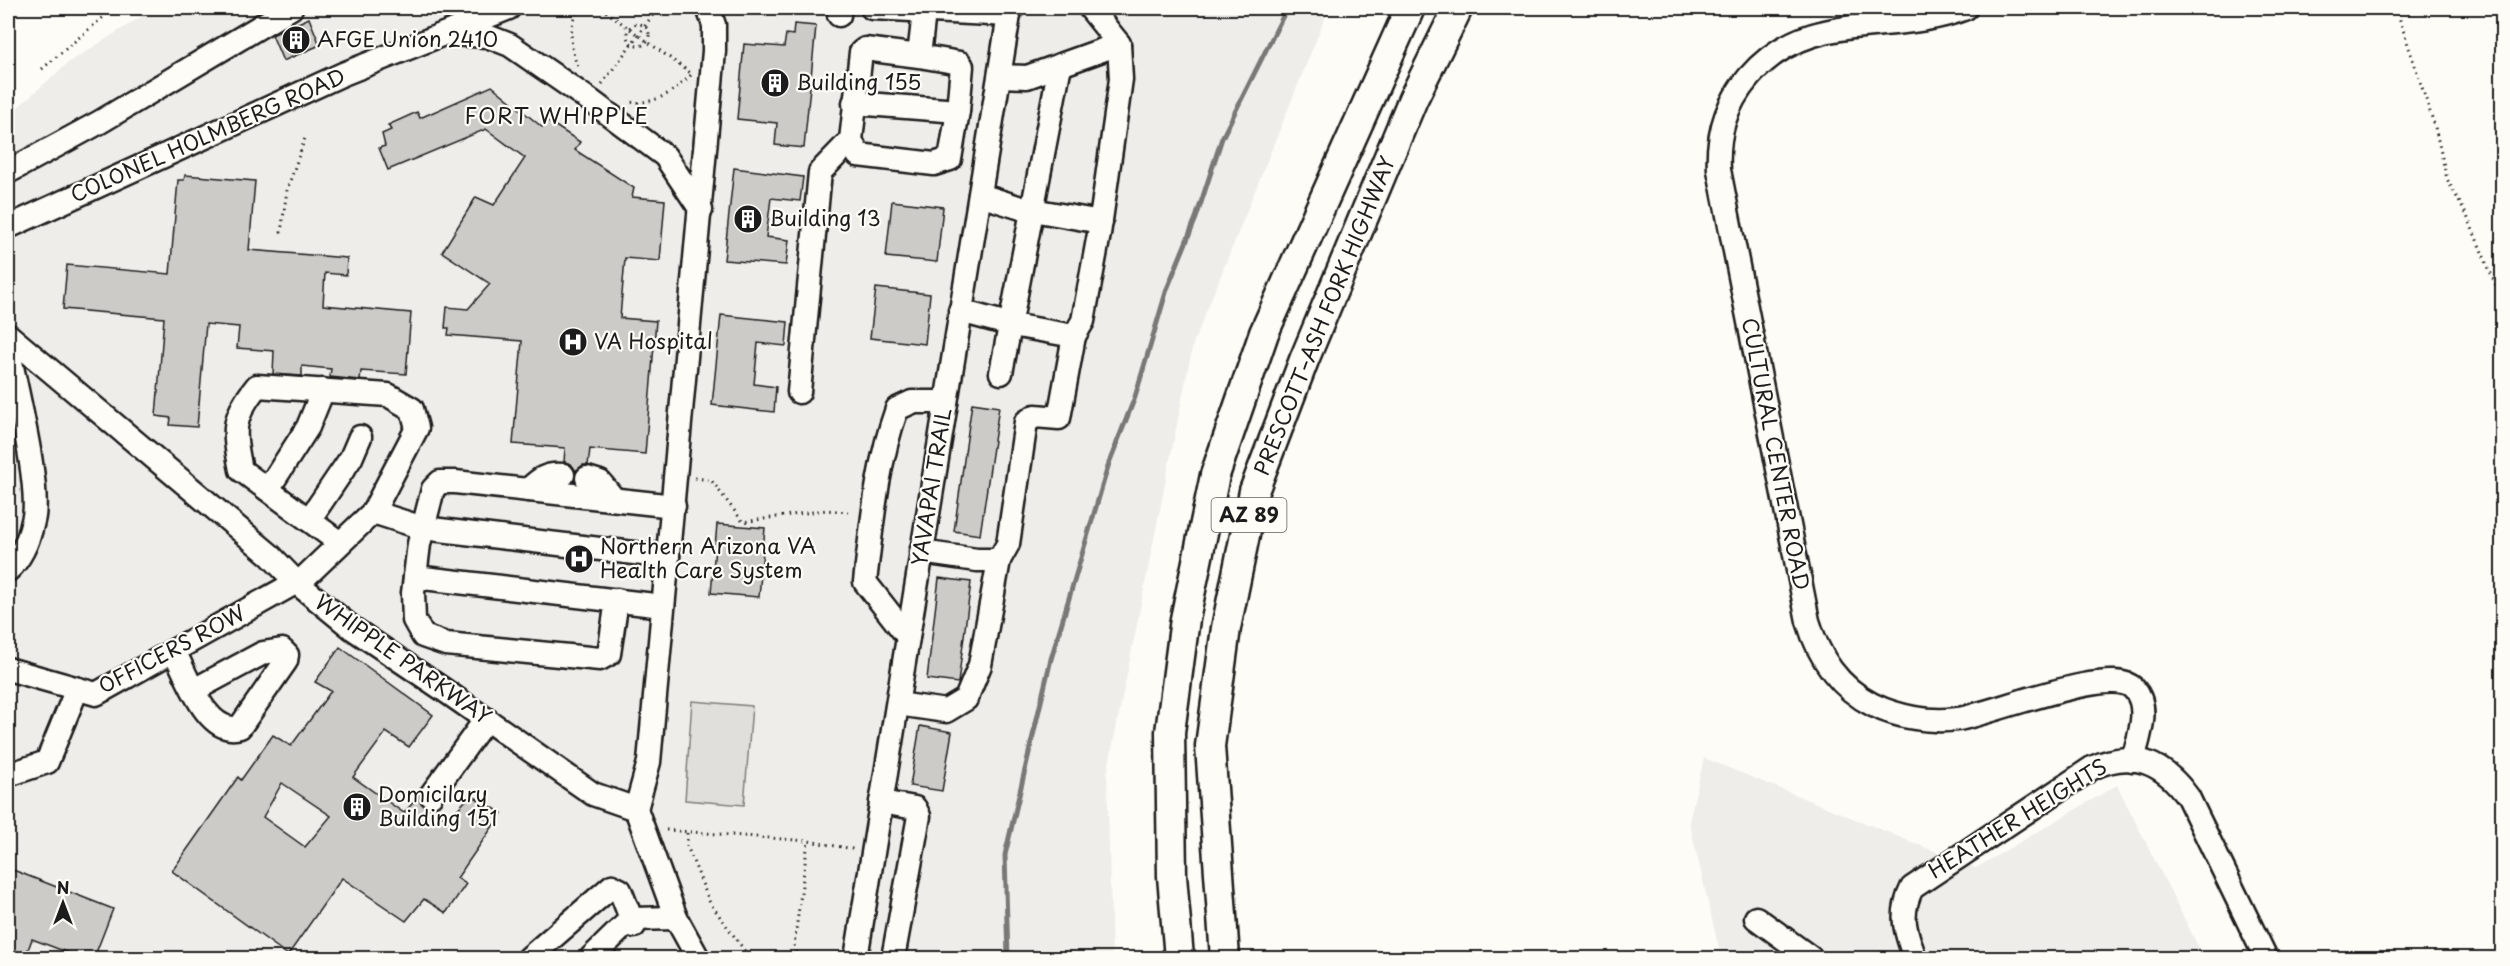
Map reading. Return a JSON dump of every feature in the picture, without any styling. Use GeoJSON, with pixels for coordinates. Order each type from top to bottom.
{"type":"FeatureCollection","features":[{"type":"Feature","properties":{"kind":"main road","name":"PRESCOTT–ASH FORK HIGHWAY"},"geometry":{"type":"LineString","coordinates":[[1179,958],[1172,876],[1170,732],[1185,620],[1215,475],[1264,333],[1410,8]]}},
{"type":"Feature","properties":{"kind":"main road","name":"PRESCOTT–ASH FORK HIGHWAY"},"geometry":{"type":"LineString","coordinates":[[1225,958],[1210,746],[1226,628],[1254,491],[1304,360],[1408,110],[1458,8]]}},
{"type":"Feature","properties":{"kind":"lane","name":"COLONEL HOLMBERG ROAD"},"geometry":{"type":"LineString","coordinates":[[8,227],[343,74],[509,8]]}},
{"type":"Feature","properties":{"kind":"lane"},"geometry":{"type":"LineString","coordinates":[[698,958],[676,918],[636,809],[649,762],[701,210],[714,51],[714,25],[708,8]]}},
{"type":"Feature","properties":{"kind":"lane"},"geometry":{"type":"LineString","coordinates":[[872,8],[924,12],[1013,11]]}},
{"type":"Feature","properties":{"kind":"lane"},"geometry":{"type":"LineString","coordinates":[[898,704],[946,711],[966,699],[980,665],[999,560],[1008,544],[1026,422],[1035,416],[1059,418],[1074,336],[1083,321],[1101,222],[1121,79],[1119,44],[1090,8]]}},
{"type":"Feature","properties":{"kind":"lane","name":"CULTURAL CENTER ROAD"},"geometry":{"type":"LineString","coordinates":[[1966,8],[1933,16],[1805,36],[1768,58],[1755,70],[1740,87],[1722,125],[1718,146],[1719,170],[1808,621],[1823,660],[1847,689],[1880,708],[1898,714],[1919,718],[1956,719],[2091,682],[2124,683],[2134,689],[2142,706],[2142,721],[2133,760]]}},
{"type":"Feature","properties":{"kind":"lane"},"geometry":{"type":"LineString","coordinates":[[8,172],[100,122],[280,10]]}},
{"type":"Feature","properties":{"kind":"lane","name":"YAVAPAI TRAIL"},"geometry":{"type":"LineString","coordinates":[[856,958],[960,311],[1013,11]]}},
{"type":"Feature","properties":{"kind":"lane"},"geometry":{"type":"LineString","coordinates":[[919,56],[924,12]]}},
{"type":"Feature","properties":{"kind":"lane"},"geometry":{"type":"LineString","coordinates":[[446,33],[487,36],[510,45],[665,156],[701,210]]}},
{"type":"Feature","properties":{"kind":"lane"},"geometry":{"type":"LineString","coordinates":[[1000,76],[1027,77],[1119,44]]}},
{"type":"Feature","properties":{"kind":"lane"},"geometry":{"type":"LineString","coordinates":[[865,49],[919,56],[960,63],[958,111],[950,159],[934,164],[858,155],[851,140],[861,52],[865,49]]}},
{"type":"Feature","properties":{"kind":"lane"},"geometry":{"type":"LineString","coordinates":[[1001,373],[1060,65]]}},
{"type":"Feature","properties":{"kind":"lane"},"geometry":{"type":"LineString","coordinates":[[854,103],[958,111]]}},
{"type":"Feature","properties":{"kind":"lane"},"geometry":{"type":"LineString","coordinates":[[799,392],[819,172],[851,140]]}},
{"type":"Feature","properties":{"kind":"lane"},"geometry":{"type":"LineString","coordinates":[[980,195],[1034,210],[1101,222]]}},
{"type":"Feature","properties":{"kind":"lane"},"geometry":{"type":"LineString","coordinates":[[960,311],[1012,325],[1074,336]]}},
{"type":"Feature","properties":{"kind":"lane","name":"WHIPPLE PARKWAY"},"geometry":{"type":"LineString","coordinates":[[8,335],[270,555],[297,583],[351,628],[593,794],[636,809]]}},
{"type":"Feature","properties":{"kind":"lane"},"geometry":{"type":"LineString","coordinates":[[8,347],[32,476],[34,520],[18,560],[8,570]]}},
{"type":"Feature","properties":{"kind":"lane","name":"OFFICERS ROW"},"geometry":{"type":"LineString","coordinates":[[8,669],[96,694],[297,583],[373,512],[417,428],[412,409],[388,395],[257,386],[242,405],[234,435],[241,470],[268,489]]}},
{"type":"Feature","properties":{"kind":"lane"},"geometry":{"type":"LineString","coordinates":[[323,390],[308,427],[268,489],[340,543]]}},
{"type":"Feature","properties":{"kind":"lane"},"geometry":{"type":"LineString","coordinates":[[908,637],[865,582],[874,507],[888,434],[897,409],[912,402],[946,402]]}},
{"type":"Feature","properties":{"kind":"lane"},"geometry":{"type":"LineString","coordinates":[[309,520],[351,458],[360,436]]}},
{"type":"Feature","properties":{"kind":"lane"},"geometry":{"type":"LineString","coordinates":[[528,490],[538,480],[551,474],[563,475]]}},
{"type":"Feature","properties":{"kind":"lane"},"geometry":{"type":"LineString","coordinates":[[587,478],[600,482],[614,499]]}},
{"type":"Feature","properties":{"kind":"lane"},"geometry":{"type":"LineString","coordinates":[[616,600],[609,654],[600,659],[447,644],[423,636],[414,620],[415,577],[423,528],[433,489],[440,482],[674,506]]}},
{"type":"Feature","properties":{"kind":"lane"},"geometry":{"type":"LineString","coordinates":[[373,512],[423,528],[668,557]]}},
{"type":"Feature","properties":{"kind":"lane"},"geometry":{"type":"LineString","coordinates":[[921,552],[977,560],[999,560]]}},
{"type":"Feature","properties":{"kind":"lane"},"geometry":{"type":"LineString","coordinates":[[415,577],[663,606]]}},
{"type":"Feature","properties":{"kind":"lane"},"geometry":{"type":"LineString","coordinates":[[174,651],[194,690]]}},
{"type":"Feature","properties":{"kind":"lane"},"geometry":{"type":"LineString","coordinates":[[8,775],[47,762],[78,689]]}},
{"type":"Feature","properties":{"kind":"lane"},"geometry":{"type":"LineString","coordinates":[[431,795],[486,719]]}},
{"type":"Feature","properties":{"kind":"lane","name":"HEATHER HEIGHTS"},"geometry":{"type":"LineString","coordinates":[[1915,958],[1902,922],[1904,903],[1912,888],[2091,768],[2109,760],[2146,761],[2161,768],[2177,782],[2188,797],[2266,958]]}},
{"type":"Feature","properties":{"kind":"lane"},"geometry":{"type":"LineString","coordinates":[[881,802],[915,808],[918,816],[893,958]]}},
{"type":"Feature","properties":{"kind":"lane"},"geometry":{"type":"LineString","coordinates":[[529,958],[612,886],[620,890],[633,922]]}},
{"type":"Feature","properties":{"kind":"lane"},"geometry":{"type":"LineString","coordinates":[[591,958],[633,922],[676,918]]}},
{"type":"Feature","properties":{"kind":"lane"},"geometry":{"type":"LineString","coordinates":[[1755,918],[1811,958]]}},
{"type":"Feature","properties":{"kind":"path"},"geometry":{"type":"LineString","coordinates":[[42,69],[114,8]]}},
{"type":"Feature","properties":{"kind":"path"},"geometry":{"type":"LineString","coordinates":[[578,8],[571,28],[571,46],[580,70]]}},
{"type":"Feature","properties":{"kind":"path"},"geometry":{"type":"LineString","coordinates":[[601,8],[692,74],[680,87],[665,96],[648,102],[622,100]]}},
{"type":"Feature","properties":{"kind":"path"},"geometry":{"type":"LineString","coordinates":[[598,90],[658,8]]}},
{"type":"Feature","properties":{"kind":"path"},"geometry":{"type":"LineString","coordinates":[[2396,8],[2435,127],[2447,179],[2467,216],[2502,300]]}},
{"type":"Feature","properties":{"kind":"path"},"geometry":{"type":"LineString","coordinates":[[631,44],[627,34],[629,28],[638,24],[644,26],[648,31],[647,41]]}},
{"type":"Feature","properties":{"kind":"path"},"geometry":{"type":"LineString","coordinates":[[631,44],[638,46],[647,41]]}},
{"type":"Feature","properties":{"kind":"path"},"geometry":{"type":"LineString","coordinates":[[281,233],[287,190],[306,135]]}},
{"type":"Feature","properties":{"kind":"path"},"geometry":{"type":"LineString","coordinates":[[690,478],[711,480],[743,522],[826,510],[848,512]]}},
{"type":"Feature","properties":{"kind":"path"},"geometry":{"type":"LineString","coordinates":[[661,830],[808,841],[862,850]]}},
{"type":"Feature","properties":{"kind":"path"},"geometry":{"type":"LineString","coordinates":[[687,833],[687,846],[710,903],[750,958]]}},
{"type":"Feature","properties":{"kind":"path"},"geometry":{"type":"LineString","coordinates":[[798,958],[794,945],[808,841]]}},
{"type":"Feature","properties":{"kind":"shaded area","name":"Northern Arizona VA Health Care System"},"geometry":{"type":"Polygon","coordinates":[[[155,8],[1329,8],[1193,344],[1107,774],[1112,958],[8,958],[8,116],[68,63],[155,8]]]}},
{"type":"Feature","properties":{"kind":"shaded area"},"geometry":{"type":"Polygon","coordinates":[[[692,701],[752,706],[744,805],[685,800],[692,701]]]}},
{"type":"Feature","properties":{"kind":"shaded area"},"geometry":{"type":"Polygon","coordinates":[[[1704,758],[1976,868],[2117,785],[2204,958],[1734,958],[1719,949],[1689,821],[1704,758]]]}},
{"type":"Feature","properties":{"kind":"building","name":"AFGE Union 2410"},"geometry":{"type":"Polygon","coordinates":[[[309,18],[320,45],[283,61],[272,35],[309,18]]]}},
{"type":"Feature","properties":{"kind":"building","name":"Building 155"},"geometry":{"type":"Polygon","coordinates":[[[794,24],[816,26],[804,148],[775,145],[777,123],[737,119],[744,44],[784,47],[786,34],[793,35],[794,24]]]}},
{"type":"Feature","properties":{"kind":"building"},"geometry":{"type":"Polygon","coordinates":[[[492,86],[542,127],[548,121],[580,142],[575,150],[634,188],[632,197],[665,200],[660,261],[625,258],[620,318],[656,321],[645,454],[590,449],[588,465],[583,465],[576,471],[571,464],[564,462],[565,448],[513,444],[522,341],[448,335],[449,328],[445,328],[447,307],[468,309],[490,284],[442,252],[476,197],[494,205],[525,158],[486,129],[388,170],[379,148],[385,146],[382,134],[391,130],[388,125],[417,112],[420,118],[492,86]]]}},
{"type":"Feature","properties":{"kind":"building","name":"Building 13"},"geometry":{"type":"Polygon","coordinates":[[[734,168],[803,177],[800,201],[771,198],[766,237],[789,240],[786,265],[724,260],[734,168]]]}},
{"type":"Feature","properties":{"kind":"building"},"geometry":{"type":"Polygon","coordinates":[[[185,175],[255,181],[249,250],[347,258],[346,275],[325,273],[323,305],[411,313],[406,374],[361,371],[360,380],[330,377],[331,369],[302,366],[302,376],[273,374],[274,351],[237,348],[239,327],[206,324],[197,427],[170,425],[171,418],[156,416],[164,318],[63,309],[67,265],[170,274],[178,180],[184,180],[185,175]]]}},
{"type":"Feature","properties":{"kind":"building"},"geometry":{"type":"Polygon","coordinates":[[[892,201],[943,207],[937,262],[886,257],[892,201]]]}},
{"type":"Feature","properties":{"kind":"building"},"geometry":{"type":"Polygon","coordinates":[[[876,288],[930,294],[925,344],[870,338],[876,288]]]}},
{"type":"Feature","properties":{"kind":"building"},"geometry":{"type":"Polygon","coordinates":[[[721,315],[788,322],[786,346],[758,343],[754,384],[776,387],[774,412],[712,405],[721,315]]]}},
{"type":"Feature","properties":{"kind":"building"},"geometry":{"type":"Polygon","coordinates":[[[972,403],[999,407],[980,535],[954,531],[972,403]]]}},
{"type":"Feature","properties":{"kind":"building"},"geometry":{"type":"Polygon","coordinates":[[[717,524],[765,528],[759,597],[711,593],[717,524]]]}},
{"type":"Feature","properties":{"kind":"building"},"geometry":{"type":"Polygon","coordinates":[[[939,578],[971,582],[958,683],[927,679],[939,578]]]}},
{"type":"Feature","properties":{"kind":"building","name":"Domicilary Building 151"},"geometry":{"type":"Polygon","coordinates":[[[340,647],[433,715],[409,747],[386,732],[353,777],[404,813],[417,798],[424,806],[448,819],[471,795],[502,813],[457,878],[466,884],[446,913],[424,899],[406,921],[342,878],[288,955],[172,871],[238,777],[241,780],[273,735],[291,746],[331,691],[315,682],[340,647]],[[282,783],[263,817],[305,847],[331,816],[282,783]]]}},
{"type":"Feature","properties":{"kind":"building"},"geometry":{"type":"Polygon","coordinates":[[[920,726],[952,732],[942,791],[910,786],[920,726]]]}},
{"type":"Feature","properties":{"kind":"building"},"geometry":{"type":"Polygon","coordinates":[[[8,868],[113,909],[94,958],[82,958],[32,939],[25,958],[8,958],[8,868]]]}},
{"type":"Feature","properties":{"kind":"waterway"},"geometry":{"type":"LineString","coordinates":[[1008,958],[1005,855],[1051,659],[1109,463],[1135,397],[1167,289],[1196,218],[1222,138],[1287,8]]}},
{"type":"Feature","properties":{"kind":"place","name":"AFGE Union 2410"},"geometry":{"type":"Point","coordinates":[296,40]}},
{"type":"Feature","properties":{"kind":"place","name":"Building 155"},"geometry":{"type":"Point","coordinates":[775,83]}},
{"type":"Feature","properties":{"kind":"place","name":"Building 13"},"geometry":{"type":"Point","coordinates":[748,219]}},
{"type":"Feature","properties":{"kind":"place","name":"VA Hospital"},"geometry":{"type":"Point","coordinates":[573,342]}},
{"type":"Feature","properties":{"kind":"place","name":"Northern Arizona VA Health Care System"},"geometry":{"type":"Point","coordinates":[579,559]}},
{"type":"Feature","properties":{"kind":"place","name":"Domicilary Building 151"},"geometry":{"type":"Point","coordinates":[357,807]}},
{"type":"Feature","properties":{"kind":"district","name":"FORT WHIPPLE"},"geometry":{"type":"Point","coordinates":[557,116]}}]}
